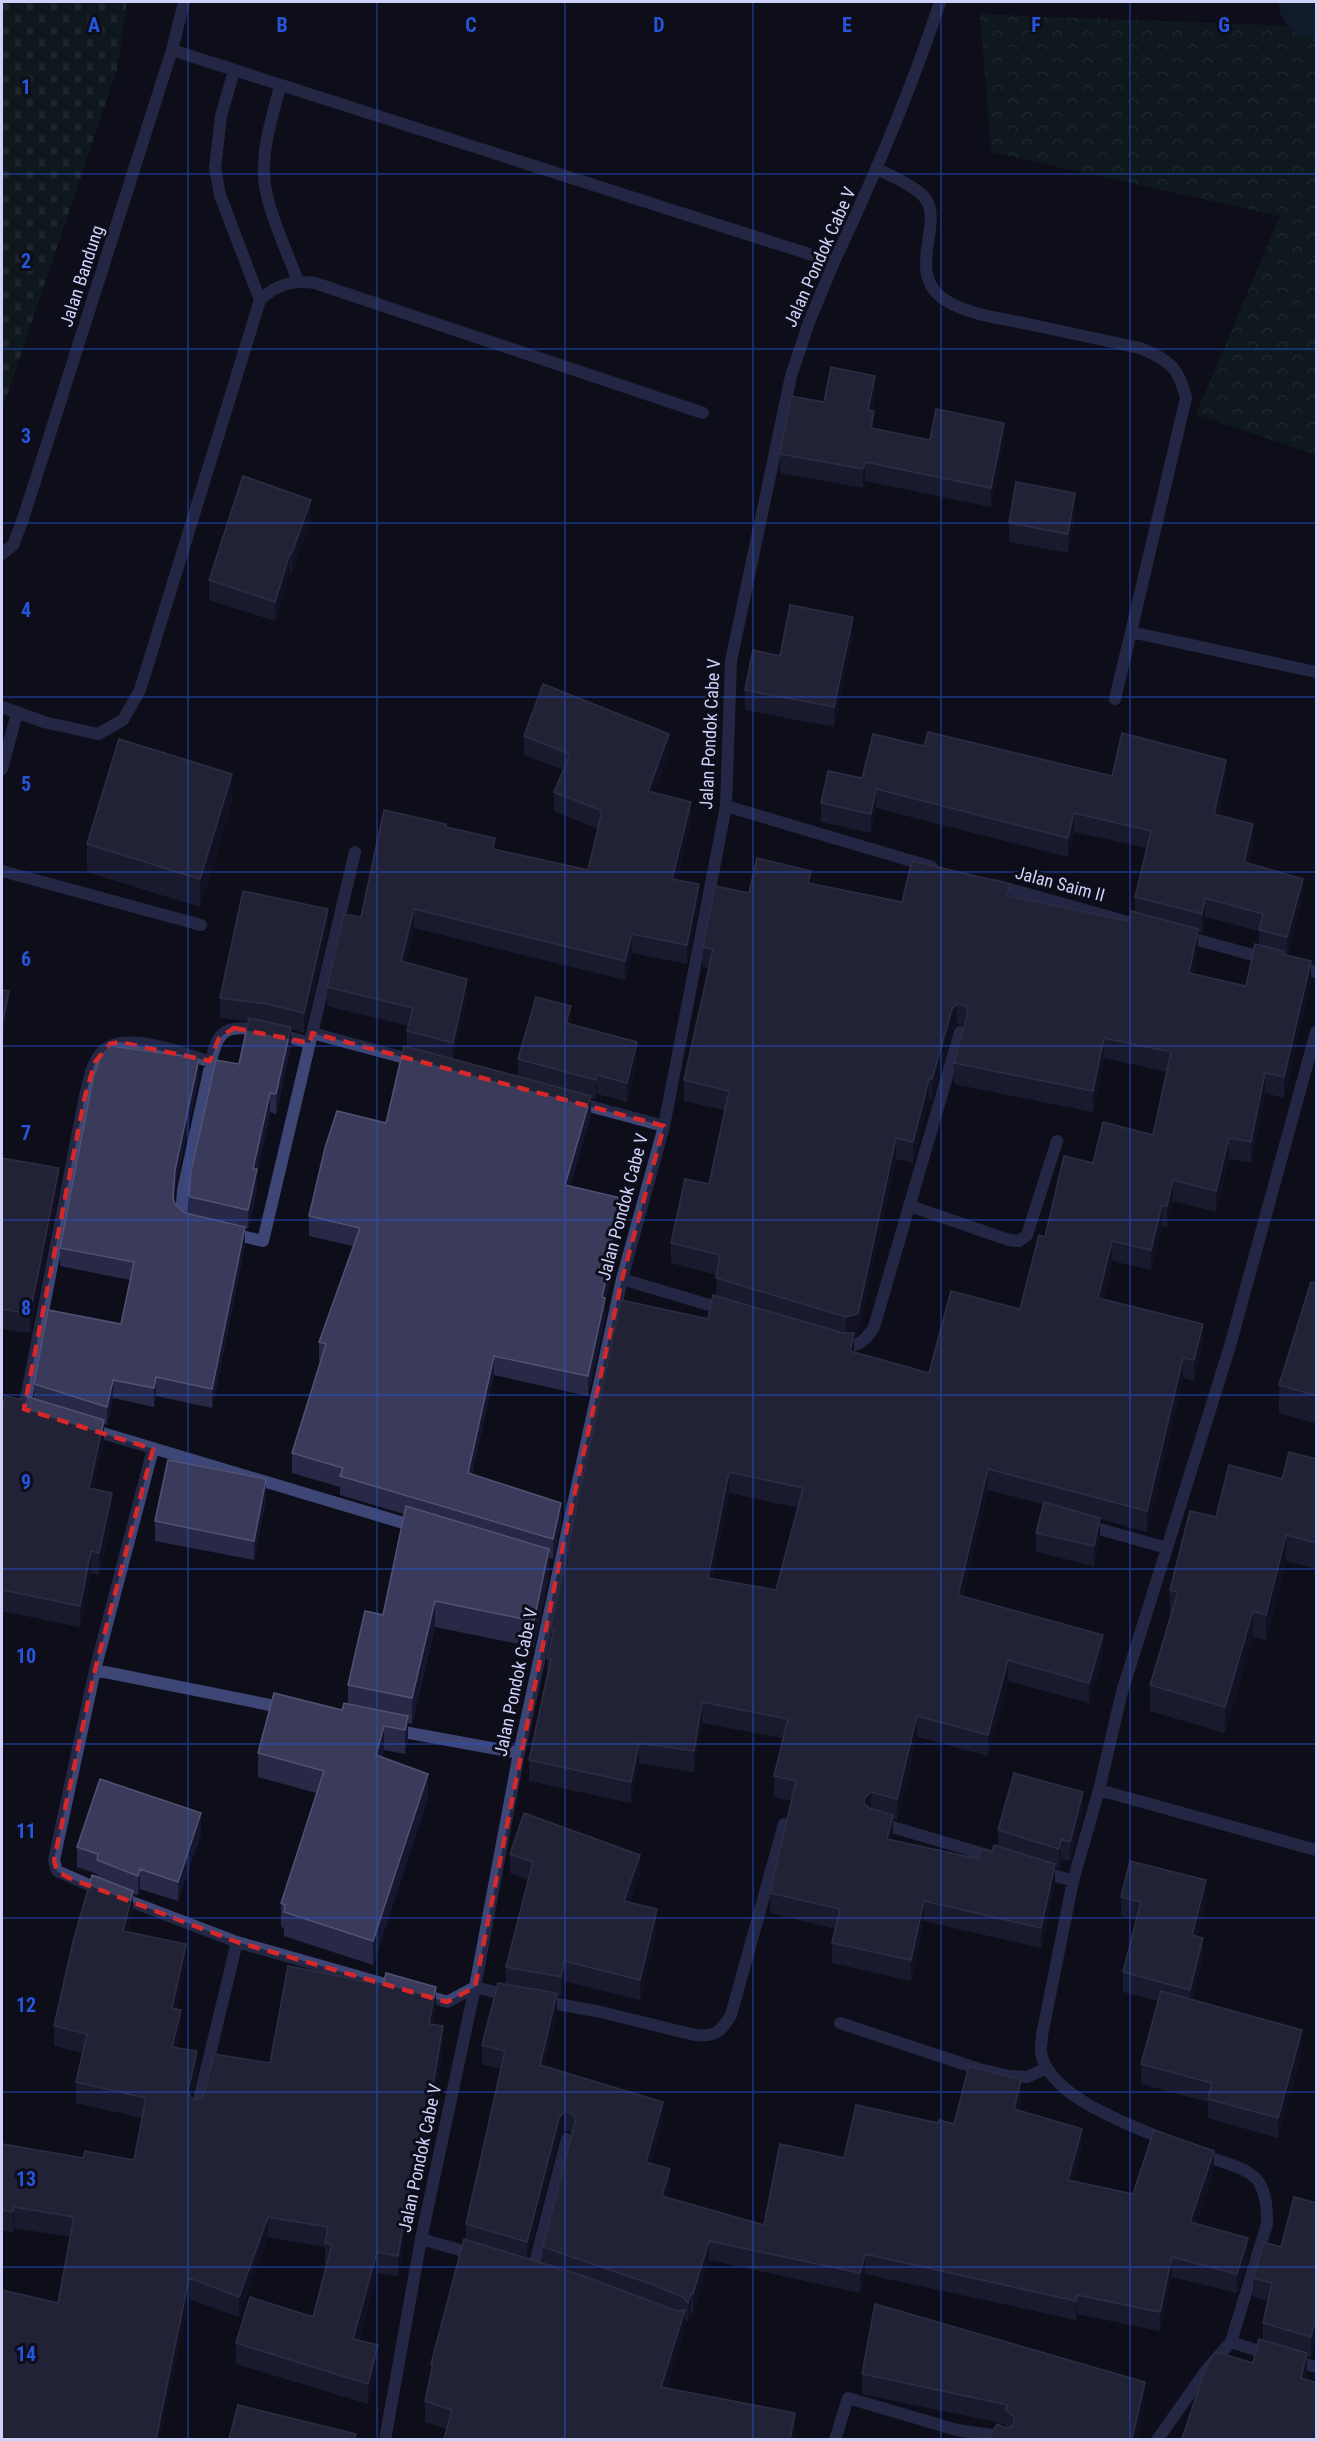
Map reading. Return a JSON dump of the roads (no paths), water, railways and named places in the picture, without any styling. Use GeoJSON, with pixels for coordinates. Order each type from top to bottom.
{"type":"FeatureCollection","features":[{"type":"Feature","properties":{"kind":"street","name":"Jalan Bandung"},"geometry":{"type":"LineString","coordinates":[[2,554],[13,545],[23,519],[172,50],[184,2]]}},
{"type":"Feature","properties":{"kind":"street","name":"Jalan Pondok Cabe V"},"geometry":{"type":"LineString","coordinates":[[385,2439],[420,2239],[475,1987],[553,1567],[622,1279],[664,1126],[726,806],[731,661],[791,376],[808,322],[878,170],[940,2]]}},
{"type":"Feature","properties":{"kind":"street"},"geometry":{"type":"LineString","coordinates":[[172,50],[834,262]]}},
{"type":"Feature","properties":{"kind":"street"},"geometry":{"type":"LineString","coordinates":[[234,71],[221,116],[216,143],[215,168],[220,195],[260,300]]}},
{"type":"Feature","properties":{"kind":"street"},"geometry":{"type":"LineString","coordinates":[[280,86],[266,139],[264,174],[271,204],[298,281]]}},
{"type":"Feature","properties":{"kind":"street"},"geometry":{"type":"LineString","coordinates":[[878,170],[907,185],[925,199],[930,218],[926,276],[941,297],[971,312],[1140,348],[1165,359],[1181,377],[1186,398],[1115,699]]}},
{"type":"Feature","properties":{"kind":"street"},"geometry":{"type":"LineString","coordinates":[[2,707],[72,730],[98,734],[123,720],[140,690],[260,300],[272,289],[298,281],[315,283],[703,413]]}},
{"type":"Feature","properties":{"kind":"street"},"geometry":{"type":"LineString","coordinates":[[1131,632],[1317,672]]}},
{"type":"Feature","properties":{"kind":"street"},"geometry":{"type":"LineString","coordinates":[[2,769],[17,713]]}},
{"type":"Feature","properties":{"kind":"street"},"geometry":{"type":"LineString","coordinates":[[726,806],[943,870]]}},
{"type":"Feature","properties":{"kind":"street"},"geometry":{"type":"LineString","coordinates":[[220,1231],[263,1241],[355,852]]}},
{"type":"Feature","properties":{"kind":"street"},"geometry":{"type":"LineString","coordinates":[[2,871],[201,925]]}},
{"type":"Feature","properties":{"kind":"street","name":"Jalan Saim II"},"geometry":{"type":"LineString","coordinates":[[978,880],[1136,924]]}},
{"type":"Feature","properties":{"kind":"street"},"geometry":{"type":"LineString","coordinates":[[1170,933],[1317,972]]}},
{"type":"Feature","properties":{"kind":"street"},"geometry":{"type":"LineString","coordinates":[[199,1226],[184,1221],[181,1211],[183,1190],[211,1062],[223,1032],[234,1028],[311,1038],[425,1063]]}},
{"type":"Feature","properties":{"kind":"street"},"geometry":{"type":"LineString","coordinates":[[823,1339],[846,1346],[857,1345],[867,1339],[874,1327],[960,1032]]}},
{"type":"Feature","properties":{"kind":"street"},"geometry":{"type":"LineString","coordinates":[[1157,2439],[1208,2368],[1231,2342],[1267,2224],[1267,2204],[1263,2188],[1256,2175],[1174,2144],[1114,2117],[1075,2096],[1059,2084],[1047,2068],[1041,2053],[1042,2035],[1073,1881],[1099,1790],[1122,1692],[1230,1346],[1317,1032]]}},
{"type":"Feature","properties":{"kind":"street"},"geometry":{"type":"LineString","coordinates":[[24,1409],[86,1096],[95,1062],[110,1044],[133,1042],[211,1062]]}},
{"type":"Feature","properties":{"kind":"street"},"geometry":{"type":"LineString","coordinates":[[562,1099],[664,1126]]}},
{"type":"Feature","properties":{"kind":"street"},"geometry":{"type":"LineString","coordinates":[[910,1206],[1009,1240],[1019,1241],[1027,1235],[1057,1141]]}},
{"type":"Feature","properties":{"kind":"street"},"geometry":{"type":"LineString","coordinates":[[622,1279],[733,1312]]}},
{"type":"Feature","properties":{"kind":"street"},"geometry":{"type":"LineString","coordinates":[[78,1425],[434,1532]]}},
{"type":"Feature","properties":{"kind":"street"},"geometry":{"type":"LineString","coordinates":[[153,1449],[95,1670],[54,1860],[57,1871],[237,1942],[447,2001],[475,1987],[709,2037],[722,2031],[731,2015],[784,1824]]}},
{"type":"Feature","properties":{"kind":"street"},"geometry":{"type":"LineString","coordinates":[[1069,1521],[1167,1548]]}},
{"type":"Feature","properties":{"kind":"street"},"geometry":{"type":"LineString","coordinates":[[95,1670],[294,1710]]}},
{"type":"Feature","properties":{"kind":"street"},"geometry":{"type":"LineString","coordinates":[[376,1726],[519,1753]]}},
{"type":"Feature","properties":{"kind":"street"},"geometry":{"type":"LineString","coordinates":[[1099,1790],[1317,1850]]}},
{"type":"Feature","properties":{"kind":"street"},"geometry":{"type":"LineString","coordinates":[[872,1821],[1006,1861]]}},
{"type":"Feature","properties":{"kind":"street"},"geometry":{"type":"LineString","coordinates":[[1028,1868],[1073,1881]]}},
{"type":"Feature","properties":{"kind":"street"},"geometry":{"type":"LineString","coordinates":[[196,2112],[237,1942]]}},
{"type":"Feature","properties":{"kind":"street"},"geometry":{"type":"LineString","coordinates":[[840,2023],[979,2069],[1009,2076],[1027,2076],[1047,2068]]}},
{"type":"Feature","properties":{"kind":"street"},"geometry":{"type":"LineString","coordinates":[[533,2270],[567,2139]]}},
{"type":"Feature","properties":{"kind":"street"},"geometry":{"type":"LineString","coordinates":[[420,2239],[488,2258]]}},
{"type":"Feature","properties":{"kind":"street"},"geometry":{"type":"LineString","coordinates":[[1231,2342],[1317,2367]]}},
{"type":"Feature","properties":{"kind":"street"},"geometry":{"type":"LineString","coordinates":[[835,2439],[848,2398],[957,2430],[1007,2439]]}}]}
